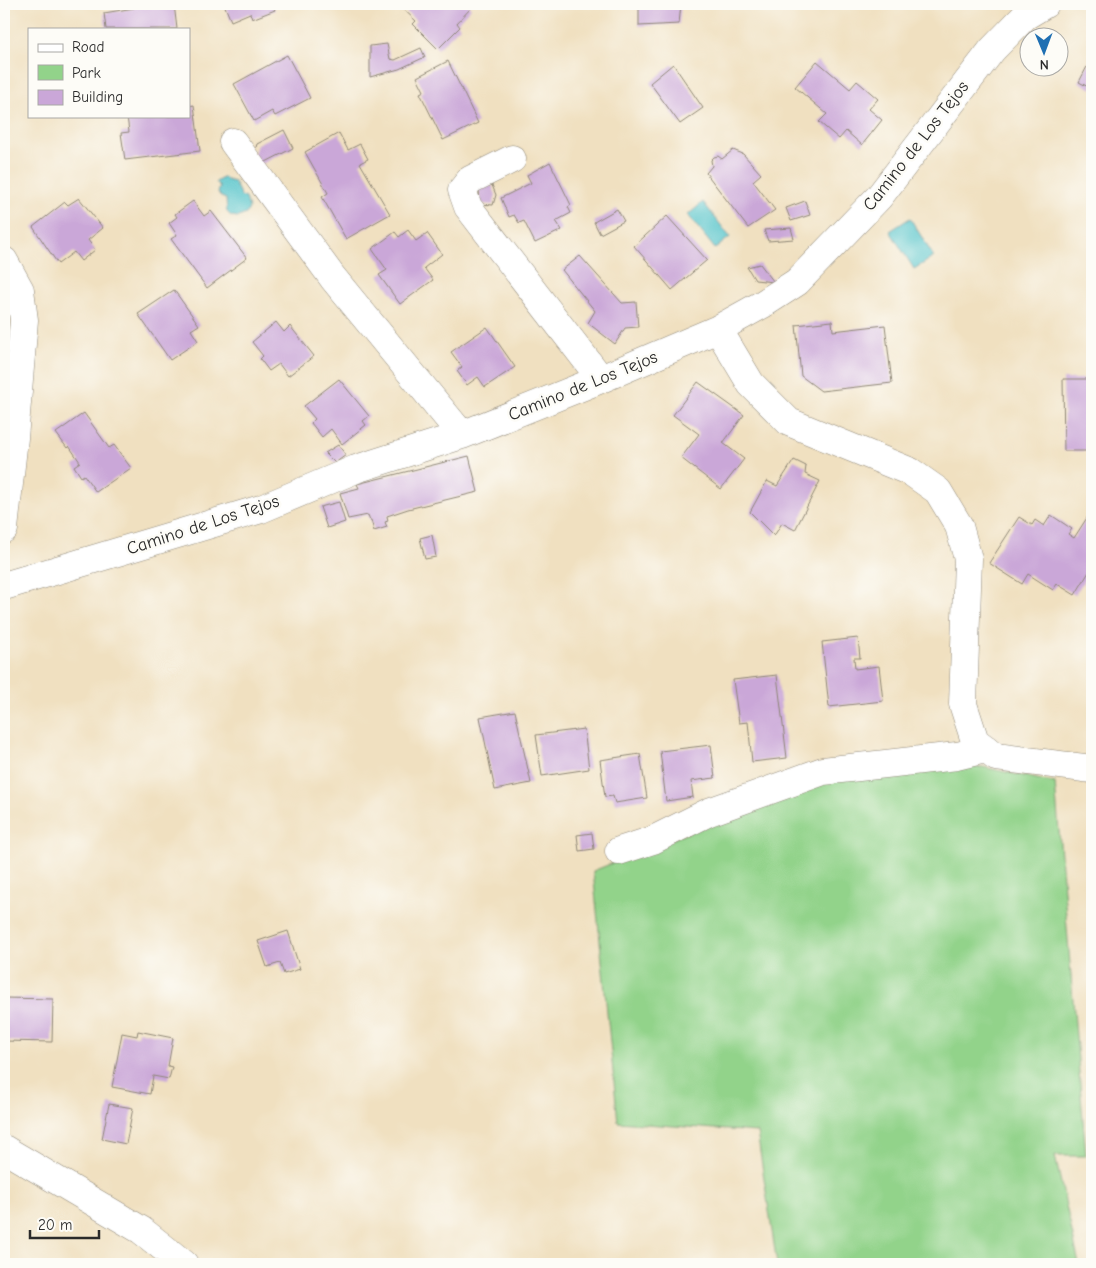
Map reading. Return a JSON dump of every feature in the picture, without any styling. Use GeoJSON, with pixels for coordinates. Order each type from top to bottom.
{"type":"FeatureCollection","features":[{"type":"Feature","properties":{"kind":"street","name":"Camino de Los Tejos"},"geometry":{"type":"LineString","coordinates":[[4,586],[261,509],[356,469],[462,434],[601,379],[718,329],[763,304],[797,282],[879,198],[992,50],[1025,16],[1045,4]]}},
{"type":"Feature","properties":{"kind":"street"},"geometry":{"type":"LineString","coordinates":[[233,142],[333,278],[462,434]]}},
{"type":"Feature","properties":{"kind":"street"},"geometry":{"type":"LineString","coordinates":[[512,159],[470,180],[462,190],[468,207],[601,379]]}},
{"type":"Feature","properties":{"kind":"street"},"geometry":{"type":"LineString","coordinates":[[4,261],[20,290],[24,320],[4,529]]}},
{"type":"Feature","properties":{"kind":"street"},"geometry":{"type":"LineString","coordinates":[[718,329],[752,384],[789,422],[911,472],[938,491],[959,526],[968,559],[962,704],[975,741],[996,757],[1092,768]]}},
{"type":"Feature","properties":{"kind":"street"},"geometry":{"type":"LineString","coordinates":[[618,851],[653,840],[709,812],[823,771],[957,756],[986,749]]}},
{"type":"Feature","properties":{"kind":"street"},"geometry":{"type":"LineString","coordinates":[[4,1149],[141,1230],[184,1264]]}},
{"type":"Feature","properties":{"kind":"green space"},"geometry":{"type":"Polygon","coordinates":[[[983,767],[1055,783],[1086,1156],[1055,1156],[1079,1264],[777,1264],[757,1132],[618,1122],[593,871],[821,782],[904,771],[983,767]]]}},
{"type":"Feature","properties":{"kind":"water"},"geometry":{"type":"Polygon","coordinates":[[[224,177],[234,182],[241,196],[246,198],[249,208],[246,214],[238,217],[231,216],[227,212],[226,199],[221,197],[218,192],[220,187],[216,182],[224,177]]]}},
{"type":"Feature","properties":{"kind":"water"},"geometry":{"type":"Polygon","coordinates":[[[703,202],[730,237],[715,249],[688,215],[703,202]]]}},
{"type":"Feature","properties":{"kind":"water"},"geometry":{"type":"Polygon","coordinates":[[[910,218],[934,257],[914,269],[890,231],[910,218]]]}},
{"type":"Feature","properties":{"kind":"building"},"geometry":{"type":"Polygon","coordinates":[[[132,4],[174,4],[177,28],[106,28],[104,13],[134,8],[132,4]]]}},
{"type":"Feature","properties":{"kind":"building"},"geometry":{"type":"Polygon","coordinates":[[[224,4],[272,4],[275,10],[252,19],[250,13],[231,21],[224,4]]]}},
{"type":"Feature","properties":{"kind":"building"},"geometry":{"type":"Polygon","coordinates":[[[393,4],[467,4],[471,8],[457,23],[460,27],[438,49],[413,24],[416,21],[400,6],[398,9],[393,4]]]}},
{"type":"Feature","properties":{"kind":"building"},"geometry":{"type":"Polygon","coordinates":[[[639,4],[681,4],[679,24],[639,26],[639,4]]]}},
{"type":"Feature","properties":{"kind":"building"},"geometry":{"type":"Polygon","coordinates":[[[387,44],[390,59],[395,60],[421,48],[425,57],[399,69],[370,77],[370,46],[387,44]]]}},
{"type":"Feature","properties":{"kind":"building"},"geometry":{"type":"Polygon","coordinates":[[[287,55],[310,98],[275,116],[272,111],[254,121],[234,84],[287,55]]]}},
{"type":"Feature","properties":{"kind":"building"},"geometry":{"type":"Polygon","coordinates":[[[1092,57],[1092,89],[1079,82],[1092,57]]]}},
{"type":"Feature","properties":{"kind":"building"},"geometry":{"type":"Polygon","coordinates":[[[448,61],[478,123],[443,140],[420,93],[424,91],[417,77],[448,61]]]}},
{"type":"Feature","properties":{"kind":"building"},"geometry":{"type":"Polygon","coordinates":[[[817,61],[850,89],[857,81],[878,99],[869,109],[882,120],[862,145],[846,131],[839,139],[819,122],[827,114],[795,87],[817,61]]]}},
{"type":"Feature","properties":{"kind":"building"},"geometry":{"type":"Polygon","coordinates":[[[673,64],[703,108],[680,124],[650,83],[673,64]]]}},
{"type":"Feature","properties":{"kind":"building"},"geometry":{"type":"Polygon","coordinates":[[[194,105],[200,151],[125,160],[121,133],[129,132],[127,118],[190,118],[190,106],[194,105]]]}},
{"type":"Feature","properties":{"kind":"building"},"geometry":{"type":"Polygon","coordinates":[[[284,130],[293,148],[260,165],[253,157],[257,144],[284,130]]]}},
{"type":"Feature","properties":{"kind":"building"},"geometry":{"type":"Polygon","coordinates":[[[339,133],[348,150],[360,144],[368,159],[360,163],[390,214],[346,239],[322,197],[328,193],[305,152],[339,133]]]}},
{"type":"Feature","properties":{"kind":"building"},"geometry":{"type":"Polygon","coordinates":[[[733,150],[743,154],[761,174],[753,181],[775,210],[748,228],[706,173],[712,166],[711,160],[714,157],[718,156],[722,159],[733,150]]]}},
{"type":"Feature","properties":{"kind":"building"},"geometry":{"type":"Polygon","coordinates":[[[550,162],[571,205],[568,207],[571,213],[556,221],[562,230],[535,243],[524,221],[519,223],[514,215],[509,217],[501,198],[531,183],[527,175],[550,162]]]}},
{"type":"Feature","properties":{"kind":"building"},"geometry":{"type":"Polygon","coordinates":[[[492,185],[496,195],[493,205],[480,204],[479,189],[492,185]]]}},
{"type":"Feature","properties":{"kind":"building"},"geometry":{"type":"Polygon","coordinates":[[[79,198],[103,228],[88,240],[95,250],[81,261],[74,252],[58,264],[33,227],[65,202],[68,205],[79,198]]]}},
{"type":"Feature","properties":{"kind":"building"},"geometry":{"type":"Polygon","coordinates":[[[193,201],[204,216],[211,211],[247,258],[207,288],[171,239],[177,235],[169,223],[177,217],[175,214],[193,201]]]}},
{"type":"Feature","properties":{"kind":"building"},"geometry":{"type":"Polygon","coordinates":[[[805,201],[810,215],[791,221],[786,208],[805,201]]]}},
{"type":"Feature","properties":{"kind":"building"},"geometry":{"type":"Polygon","coordinates":[[[617,209],[624,221],[600,234],[594,222],[617,209]]]}},
{"type":"Feature","properties":{"kind":"building"},"geometry":{"type":"Polygon","coordinates":[[[667,216],[707,260],[672,290],[634,246],[667,216]]]}},
{"type":"Feature","properties":{"kind":"building"},"geometry":{"type":"Polygon","coordinates":[[[791,228],[794,239],[768,241],[764,230],[791,228]]]}},
{"type":"Feature","properties":{"kind":"building"},"geometry":{"type":"Polygon","coordinates":[[[408,230],[416,241],[427,233],[442,254],[424,268],[433,280],[400,304],[379,275],[387,270],[372,249],[395,232],[399,237],[408,230]]]}},
{"type":"Feature","properties":{"kind":"building"},"geometry":{"type":"Polygon","coordinates":[[[580,256],[622,303],[636,302],[638,327],[625,328],[615,344],[588,323],[595,311],[562,270],[580,256]]]}},
{"type":"Feature","properties":{"kind":"building"},"geometry":{"type":"Polygon","coordinates":[[[760,264],[774,282],[755,280],[747,267],[760,264]]]}},
{"type":"Feature","properties":{"kind":"building"},"geometry":{"type":"Polygon","coordinates":[[[174,290],[199,325],[191,330],[198,341],[170,360],[138,314],[174,290]]]}},
{"type":"Feature","properties":{"kind":"building"},"geometry":{"type":"Polygon","coordinates":[[[832,321],[833,331],[885,325],[892,383],[821,391],[801,376],[796,325],[832,321]]]}},
{"type":"Feature","properties":{"kind":"building"},"geometry":{"type":"Polygon","coordinates":[[[276,322],[284,332],[290,326],[314,356],[288,376],[279,364],[269,371],[260,359],[263,356],[252,342],[276,322]]]}},
{"type":"Feature","properties":{"kind":"building"},"geometry":{"type":"Polygon","coordinates":[[[487,327],[515,367],[485,387],[478,377],[467,385],[457,371],[462,367],[451,352],[487,327]]]}},
{"type":"Feature","properties":{"kind":"building"},"geometry":{"type":"Polygon","coordinates":[[[339,379],[369,416],[363,421],[366,425],[342,444],[331,429],[322,437],[311,423],[315,419],[304,406],[339,379]]]}},
{"type":"Feature","properties":{"kind":"building"},"geometry":{"type":"Polygon","coordinates":[[[1063,379],[1092,379],[1092,451],[1064,451],[1063,379]]]}},
{"type":"Feature","properties":{"kind":"building"},"geometry":{"type":"Polygon","coordinates":[[[698,382],[744,415],[723,443],[744,459],[721,489],[681,458],[699,434],[673,415],[698,382]]]}},
{"type":"Feature","properties":{"kind":"building"},"geometry":{"type":"Polygon","coordinates":[[[84,413],[109,448],[114,445],[131,468],[96,492],[84,475],[81,477],[74,466],[80,462],[69,446],[67,448],[56,433],[84,413]]]}},
{"type":"Feature","properties":{"kind":"building"},"geometry":{"type":"Polygon","coordinates":[[[338,445],[346,455],[335,463],[325,453],[338,445]]]}},
{"type":"Feature","properties":{"kind":"building"},"geometry":{"type":"Polygon","coordinates":[[[469,456],[478,492],[387,516],[388,521],[385,522],[387,527],[374,531],[368,515],[348,519],[340,493],[359,488],[357,484],[469,456]]]}},
{"type":"Feature","properties":{"kind":"building"},"geometry":{"type":"Polygon","coordinates":[[[794,460],[806,466],[805,474],[820,481],[795,530],[782,523],[774,536],[750,512],[767,481],[777,486],[794,460]]]}},
{"type":"Feature","properties":{"kind":"building"},"geometry":{"type":"Polygon","coordinates":[[[339,502],[345,522],[327,528],[320,507],[339,502]]]}},
{"type":"Feature","properties":{"kind":"building"},"geometry":{"type":"Polygon","coordinates":[[[1092,510],[1092,567],[1075,595],[1057,584],[1053,590],[1028,574],[1022,584],[989,563],[1019,517],[1032,525],[1035,520],[1044,526],[1051,515],[1072,529],[1068,534],[1074,538],[1092,510]]]}},
{"type":"Feature","properties":{"kind":"building"},"geometry":{"type":"Polygon","coordinates":[[[432,535],[436,557],[425,559],[420,538],[432,535]]]}},
{"type":"Feature","properties":{"kind":"building"},"geometry":{"type":"Polygon","coordinates":[[[858,638],[860,658],[854,658],[855,669],[879,666],[883,701],[829,707],[822,642],[858,638]]]}},
{"type":"Feature","properties":{"kind":"building"},"geometry":{"type":"Polygon","coordinates":[[[777,675],[787,758],[752,762],[748,722],[739,723],[733,680],[777,675]]]}},
{"type":"Feature","properties":{"kind":"building"},"geometry":{"type":"Polygon","coordinates":[[[515,711],[531,783],[495,790],[480,717],[515,711]]]}},
{"type":"Feature","properties":{"kind":"building"},"geometry":{"type":"Polygon","coordinates":[[[584,729],[589,769],[542,776],[536,735],[584,729]]]}},
{"type":"Feature","properties":{"kind":"building"},"geometry":{"type":"Polygon","coordinates":[[[711,745],[715,778],[691,781],[693,797],[666,801],[660,751],[711,745]]]}},
{"type":"Feature","properties":{"kind":"building"},"geometry":{"type":"Polygon","coordinates":[[[640,754],[647,798],[615,803],[613,796],[605,797],[600,760],[640,754]]]}},
{"type":"Feature","properties":{"kind":"building"},"geometry":{"type":"Polygon","coordinates":[[[592,833],[594,849],[579,851],[577,835],[592,833]]]}},
{"type":"Feature","properties":{"kind":"building"},"geometry":{"type":"Polygon","coordinates":[[[288,931],[300,969],[284,974],[280,963],[267,967],[258,941],[288,931]]]}},
{"type":"Feature","properties":{"kind":"building"},"geometry":{"type":"Polygon","coordinates":[[[4,998],[53,999],[52,1042],[4,1041],[4,998]]]}},
{"type":"Feature","properties":{"kind":"building"},"geometry":{"type":"Polygon","coordinates":[[[138,1031],[173,1038],[168,1066],[172,1067],[169,1079],[153,1076],[150,1094],[112,1087],[122,1033],[137,1036],[138,1031]]]}},
{"type":"Feature","properties":{"kind":"building"},"geometry":{"type":"Polygon","coordinates":[[[109,1104],[133,1108],[126,1144],[102,1139],[109,1104]]]}}]}
